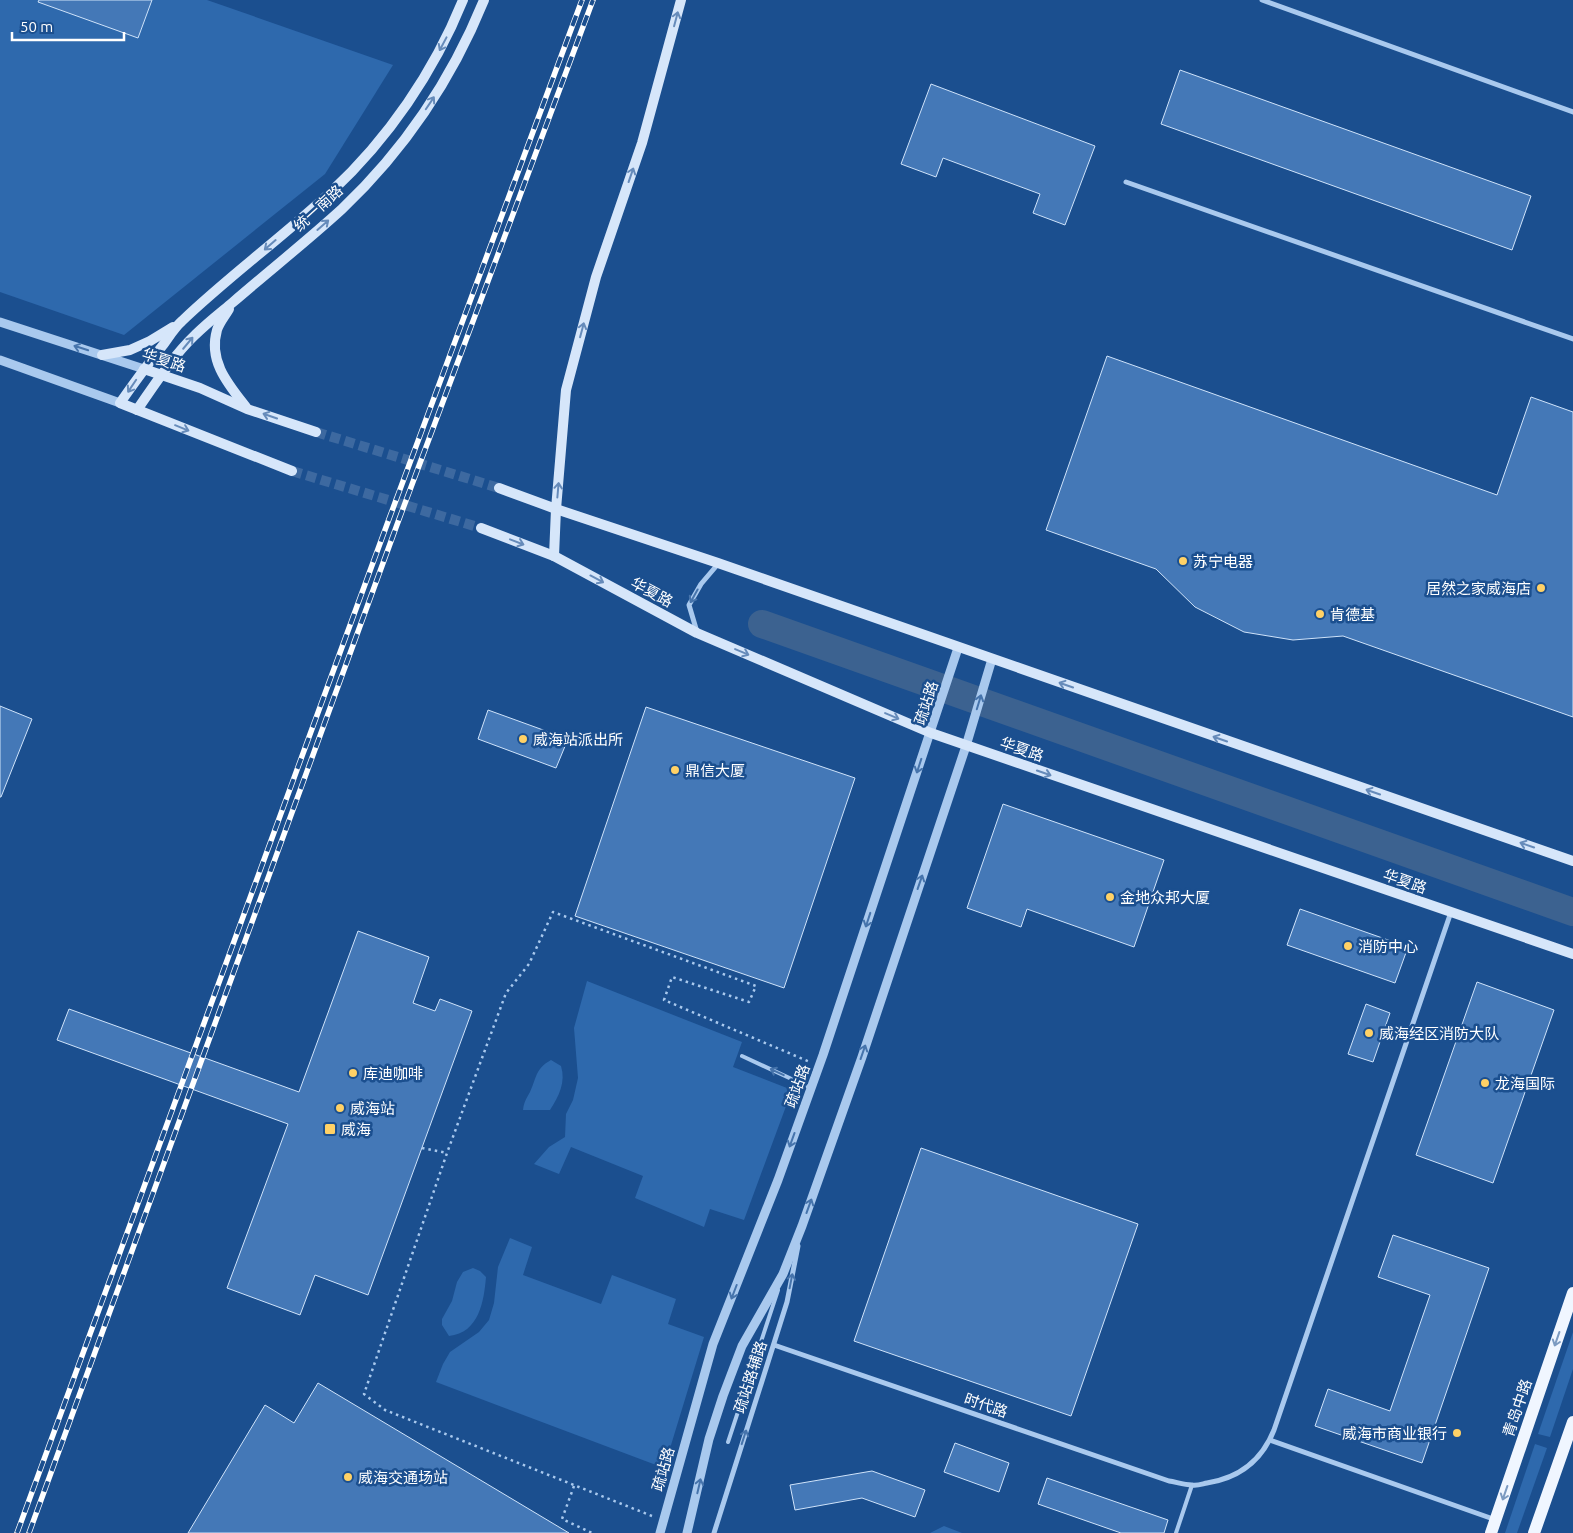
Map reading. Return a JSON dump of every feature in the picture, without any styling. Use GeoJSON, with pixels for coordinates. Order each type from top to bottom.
{"type":"FeatureCollection","features":[{"type":"Feature","properties":{"kind":"main road","name":"统一南路"},"geometry":{"type":"LineString","coordinates":[[120,403],[180,322],[331,192],[361,162],[401,113],[426,76],[453,26],[463,0]]}},
{"type":"Feature","properties":{"kind":"main road","name":"统一南路"},"geometry":{"type":"LineString","coordinates":[[137,410],[161,375],[194,335],[342,209],[376,174],[414,128],[443,85],[470,34],[484,0]]}},
{"type":"Feature","properties":{"kind":"main road"},"geometry":{"type":"LineString","coordinates":[[554,556],[566,390],[596,277],[642,143],[681,0]]}},
{"type":"Feature","properties":{"kind":"main road"},"geometry":{"type":"LineString","coordinates":[[233,302],[218,328],[214,350],[217,364],[226,383],[247,409]]}},
{"type":"Feature","properties":{"kind":"main road"},"geometry":{"type":"LineString","coordinates":[[102,355],[130,350],[150,341],[180,322]]}},
{"type":"Feature","properties":{"kind":"main road","name":"华夏路"},"geometry":{"type":"LineString","coordinates":[[144,369],[200,388],[247,409],[316,432]]}},
{"type":"Feature","properties":{"kind":"main road"},"geometry":{"type":"LineString","coordinates":[[120,403],[292,471]]}},
{"type":"Feature","properties":{"kind":"main road"},"geometry":{"type":"LineString","coordinates":[[499,488],[1573,861]]}},
{"type":"Feature","properties":{"kind":"main road","name":"华夏路"},"geometry":{"type":"LineString","coordinates":[[480,528],[554,556],[697,634],[931,733],[1573,954]]}},
{"type":"Feature","properties":{"kind":"main road","name":"青岛中路"},"geometry":{"type":"LineString","coordinates":[[1491,1533],[1573,1293]]}},
{"type":"Feature","properties":{"kind":"main road"},"geometry":{"type":"LineString","coordinates":[[1534,1533],[1573,1422]]}},
{"type":"Feature","properties":{"kind":"street"},"geometry":{"type":"LineString","coordinates":[[1262,0],[1573,112]]}},
{"type":"Feature","properties":{"kind":"street"},"geometry":{"type":"LineString","coordinates":[[1126,182],[1573,339]]}},
{"type":"Feature","properties":{"kind":"street","name":"华夏路"},"geometry":{"type":"LineString","coordinates":[[0,322],[144,369]]}},
{"type":"Feature","properties":{"kind":"street"},"geometry":{"type":"LineString","coordinates":[[0,360],[120,403]]}},
{"type":"Feature","properties":{"kind":"street"},"geometry":{"type":"LineString","coordinates":[[697,634],[689,606],[701,584],[718,563]]}},
{"type":"Feature","properties":{"kind":"street","name":"疏站路"},"geometry":{"type":"LineString","coordinates":[[660,1533],[713,1344],[778,1180],[819,1066],[958,648]]}},
{"type":"Feature","properties":{"kind":"street"},"geometry":{"type":"LineString","coordinates":[[688,1533],[710,1439],[723,1396],[742,1346],[783,1274],[802,1226],[862,1057],[966,746],[992,659]]}},
{"type":"Feature","properties":{"kind":"street","name":"时代路"},"geometry":{"type":"LineString","coordinates":[[774,1345],[1169,1481],[1192,1485],[1218,1482],[1247,1468],[1258,1458],[1270,1440],[1451,912]]}},
{"type":"Feature","properties":{"kind":"street","name":"疏站路辅路"},"geometry":{"type":"LineString","coordinates":[[714,1533],[787,1302],[802,1226]]}},
{"type":"Feature","properties":{"kind":"street"},"geometry":{"type":"LineString","coordinates":[[1270,1440],[1496,1520]]}},
{"type":"Feature","properties":{"kind":"lane"},"geometry":{"type":"LineString","coordinates":[[742,1056],[811,1088]]}},
{"type":"Feature","properties":{"kind":"lane"},"geometry":{"type":"LineString","coordinates":[[728,1442],[783,1274]]}},
{"type":"Feature","properties":{"kind":"lane"},"geometry":{"type":"LineString","coordinates":[[1176,1533],[1192,1485]]}},
{"type":"Feature","properties":{"kind":"path"},"geometry":{"type":"LineString","coordinates":[[663,1520],[385,1410],[364,1394],[447,1153],[506,993],[529,964],[553,912],[756,986],[749,1002],[672,978],[664,1000],[819,1066]]}},
{"type":"Feature","properties":{"kind":"path"},"geometry":{"type":"LineString","coordinates":[[422,1148],[447,1153]]}},
{"type":"Feature","properties":{"kind":"path"},"geometry":{"type":"LineString","coordinates":[[574,1486],[562,1519],[592,1533]]}},
{"type":"Feature","properties":{"kind":"shaded area"},"geometry":{"type":"Polygon","coordinates":[[[0,0],[207,0],[393,65],[325,174],[124,335],[0,292],[0,0]]]}},
{"type":"Feature","properties":{"kind":"shaded area"},"geometry":{"type":"Polygon","coordinates":[[[587,981],[742,1042],[733,1067],[792,1090],[744,1220],[710,1209],[704,1227],[635,1198],[643,1176],[571,1147],[559,1174],[534,1164],[549,1147],[565,1137],[566,1114],[573,1100],[578,1078],[574,1028],[587,981]]]}},
{"type":"Feature","properties":{"kind":"shaded area"},"geometry":{"type":"Polygon","coordinates":[[[551,1060],[561,1066],[563,1078],[561,1089],[550,1110],[523,1110],[537,1074],[551,1060]]]}},
{"type":"Feature","properties":{"kind":"shaded area"},"geometry":{"type":"Polygon","coordinates":[[[510,1238],[532,1247],[523,1275],[601,1304],[612,1275],[676,1299],[668,1324],[704,1337],[664,1468],[436,1382],[450,1352],[479,1332],[489,1320],[494,1303],[498,1267],[510,1238]]]}},
{"type":"Feature","properties":{"kind":"shaded area"},"geometry":{"type":"Polygon","coordinates":[[[473,1268],[480,1271],[486,1277],[484,1296],[478,1314],[467,1329],[459,1334],[449,1336],[442,1325],[442,1319],[452,1301],[457,1282],[463,1272],[473,1268]]]}},
{"type":"Feature","properties":{"kind":"shaded area"},"geometry":{"type":"Polygon","coordinates":[[[1573,1332],[1573,1369],[1550,1437],[1538,1434],[1573,1332]]]}},
{"type":"Feature","properties":{"kind":"shaded area"},"geometry":{"type":"Polygon","coordinates":[[[1535,1444],[1547,1448],[1517,1533],[1505,1533],[1535,1444]]]}},
{"type":"Feature","properties":{"kind":"shaded area"},"geometry":{"type":"Polygon","coordinates":[[[944,1526],[962,1533],[930,1533],[944,1526]]]}},
{"type":"Feature","properties":{"kind":"building"},"geometry":{"type":"Polygon","coordinates":[[[39,0],[152,0],[138,38],[38,2],[39,0]]]}},
{"type":"Feature","properties":{"kind":"building"},"geometry":{"type":"Polygon","coordinates":[[[1180,70],[1531,196],[1512,250],[1161,124],[1180,70]]]}},
{"type":"Feature","properties":{"kind":"building"},"geometry":{"type":"Polygon","coordinates":[[[931,84],[1095,146],[1065,225],[1033,213],[1040,194],[943,158],[936,177],[901,164],[931,84]]]}},
{"type":"Feature","properties":{"kind":"building"},"geometry":{"type":"Polygon","coordinates":[[[1107,356],[1497,495],[1531,397],[1573,412],[1573,717],[1343,636],[1293,640],[1244,632],[1195,607],[1156,569],[1046,530],[1107,356]]]}},
{"type":"Feature","properties":{"kind":"building"},"geometry":{"type":"Polygon","coordinates":[[[0,706],[32,719],[1,797],[0,797],[0,706]]]}},
{"type":"Feature","properties":{"kind":"building"},"geometry":{"type":"Polygon","coordinates":[[[646,707],[855,778],[784,988],[575,916],[646,707]]]}},
{"type":"Feature","properties":{"kind":"building","name":"威海站派出所"},"geometry":{"type":"Polygon","coordinates":[[[488,710],[568,739],[556,768],[478,739],[488,710]]]}},
{"type":"Feature","properties":{"kind":"building"},"geometry":{"type":"Polygon","coordinates":[[[1003,804],[1164,860],[1134,947],[1027,909],[1021,927],[967,908],[1003,804]]]}},
{"type":"Feature","properties":{"kind":"building","name":"消防中心"},"geometry":{"type":"Polygon","coordinates":[[[1300,909],[1408,947],[1395,983],[1287,945],[1300,909]]]}},
{"type":"Feature","properties":{"kind":"building","name":"威海站"},"geometry":{"type":"Polygon","coordinates":[[[358,931],[429,957],[413,1003],[435,1011],[440,999],[472,1011],[368,1295],[315,1275],[300,1315],[227,1288],[288,1124],[57,1040],[69,1009],[299,1092],[358,931]]]}},
{"type":"Feature","properties":{"kind":"building","name":"龙海国际"},"geometry":{"type":"Polygon","coordinates":[[[1477,982],[1554,1010],[1493,1183],[1416,1155],[1477,982]]]}},
{"type":"Feature","properties":{"kind":"building","name":"威海经区消防大队"},"geometry":{"type":"Polygon","coordinates":[[[1366,1004],[1390,1013],[1373,1062],[1348,1054],[1366,1004]]]}},
{"type":"Feature","properties":{"kind":"building"},"geometry":{"type":"Polygon","coordinates":[[[921,1148],[1138,1224],[1071,1416],[854,1341],[921,1148]]]}},
{"type":"Feature","properties":{"kind":"building"},"geometry":{"type":"Polygon","coordinates":[[[1393,1235],[1489,1268],[1422,1463],[1315,1426],[1328,1389],[1390,1411],[1430,1295],[1378,1277],[1393,1235]]]}},
{"type":"Feature","properties":{"kind":"building","name":"威海交通场站"},"geometry":{"type":"Polygon","coordinates":[[[318,1383],[569,1533],[188,1533],[265,1405],[294,1423],[318,1383]]]}},
{"type":"Feature","properties":{"kind":"building"},"geometry":{"type":"Polygon","coordinates":[[[955,1443],[1009,1463],[999,1492],[944,1472],[955,1443]]]}},
{"type":"Feature","properties":{"kind":"building"},"geometry":{"type":"Polygon","coordinates":[[[872,1471],[925,1490],[915,1517],[862,1498],[795,1510],[790,1485],[872,1471]]]}},
{"type":"Feature","properties":{"kind":"building"},"geometry":{"type":"Polygon","coordinates":[[[1047,1478],[1168,1520],[1164,1533],[1121,1533],[1038,1504],[1047,1478]]]}},
{"type":"Feature","properties":{"kind":"waterway"},"geometry":{"type":"LineString","coordinates":[[762,624],[1573,912]]}},
{"type":"Feature","properties":{"kind":"tunnel"},"geometry":{"type":"LineString","coordinates":[[316,432],[499,488]]}},
{"type":"Feature","properties":{"kind":"tunnel"},"geometry":{"type":"LineString","coordinates":[[292,471],[481,528]]}},
{"type":"Feature","properties":{"kind":"railway"},"geometry":{"type":"LineString","coordinates":[[17,1533],[389,519],[582,0]]}},
{"type":"Feature","properties":{"kind":"railway"},"geometry":{"type":"LineString","coordinates":[[29,1533],[398,522],[593,0]]}},
{"type":"Feature","properties":{"kind":"place","name":"苏宁电器"},"geometry":{"type":"Point","coordinates":[1183,561]}},
{"type":"Feature","properties":{"kind":"place","name":"居然之家威海店"},"geometry":{"type":"Point","coordinates":[1541,588]}},
{"type":"Feature","properties":{"kind":"place","name":"肯德基"},"geometry":{"type":"Point","coordinates":[1320,614]}},
{"type":"Feature","properties":{"kind":"place","name":"威海站派出所"},"geometry":{"type":"Point","coordinates":[523,739]}},
{"type":"Feature","properties":{"kind":"place","name":"鼎信大厦"},"geometry":{"type":"Point","coordinates":[675,770]}},
{"type":"Feature","properties":{"kind":"place","name":"金地众邦大厦"},"geometry":{"type":"Point","coordinates":[1110,897]}},
{"type":"Feature","properties":{"kind":"place","name":"消防中心"},"geometry":{"type":"Point","coordinates":[1348,946]}},
{"type":"Feature","properties":{"kind":"place","name":"威海经区消防大队"},"geometry":{"type":"Point","coordinates":[1369,1033]}},
{"type":"Feature","properties":{"kind":"place","name":"库迪咖啡"},"geometry":{"type":"Point","coordinates":[353,1073]}},
{"type":"Feature","properties":{"kind":"place","name":"龙海国际"},"geometry":{"type":"Point","coordinates":[1485,1083]}},
{"type":"Feature","properties":{"kind":"place","name":"威海站"},"geometry":{"type":"Point","coordinates":[340,1108]}},
{"type":"Feature","properties":{"kind":"place","name":"威海"},"geometry":{"type":"Point","coordinates":[330,1129]}},
{"type":"Feature","properties":{"kind":"place","name":"威海市商业银行"},"geometry":{"type":"Point","coordinates":[1457,1433]}},
{"type":"Feature","properties":{"kind":"place","name":"威海交通场站"},"geometry":{"type":"Point","coordinates":[348,1477]}}]}
